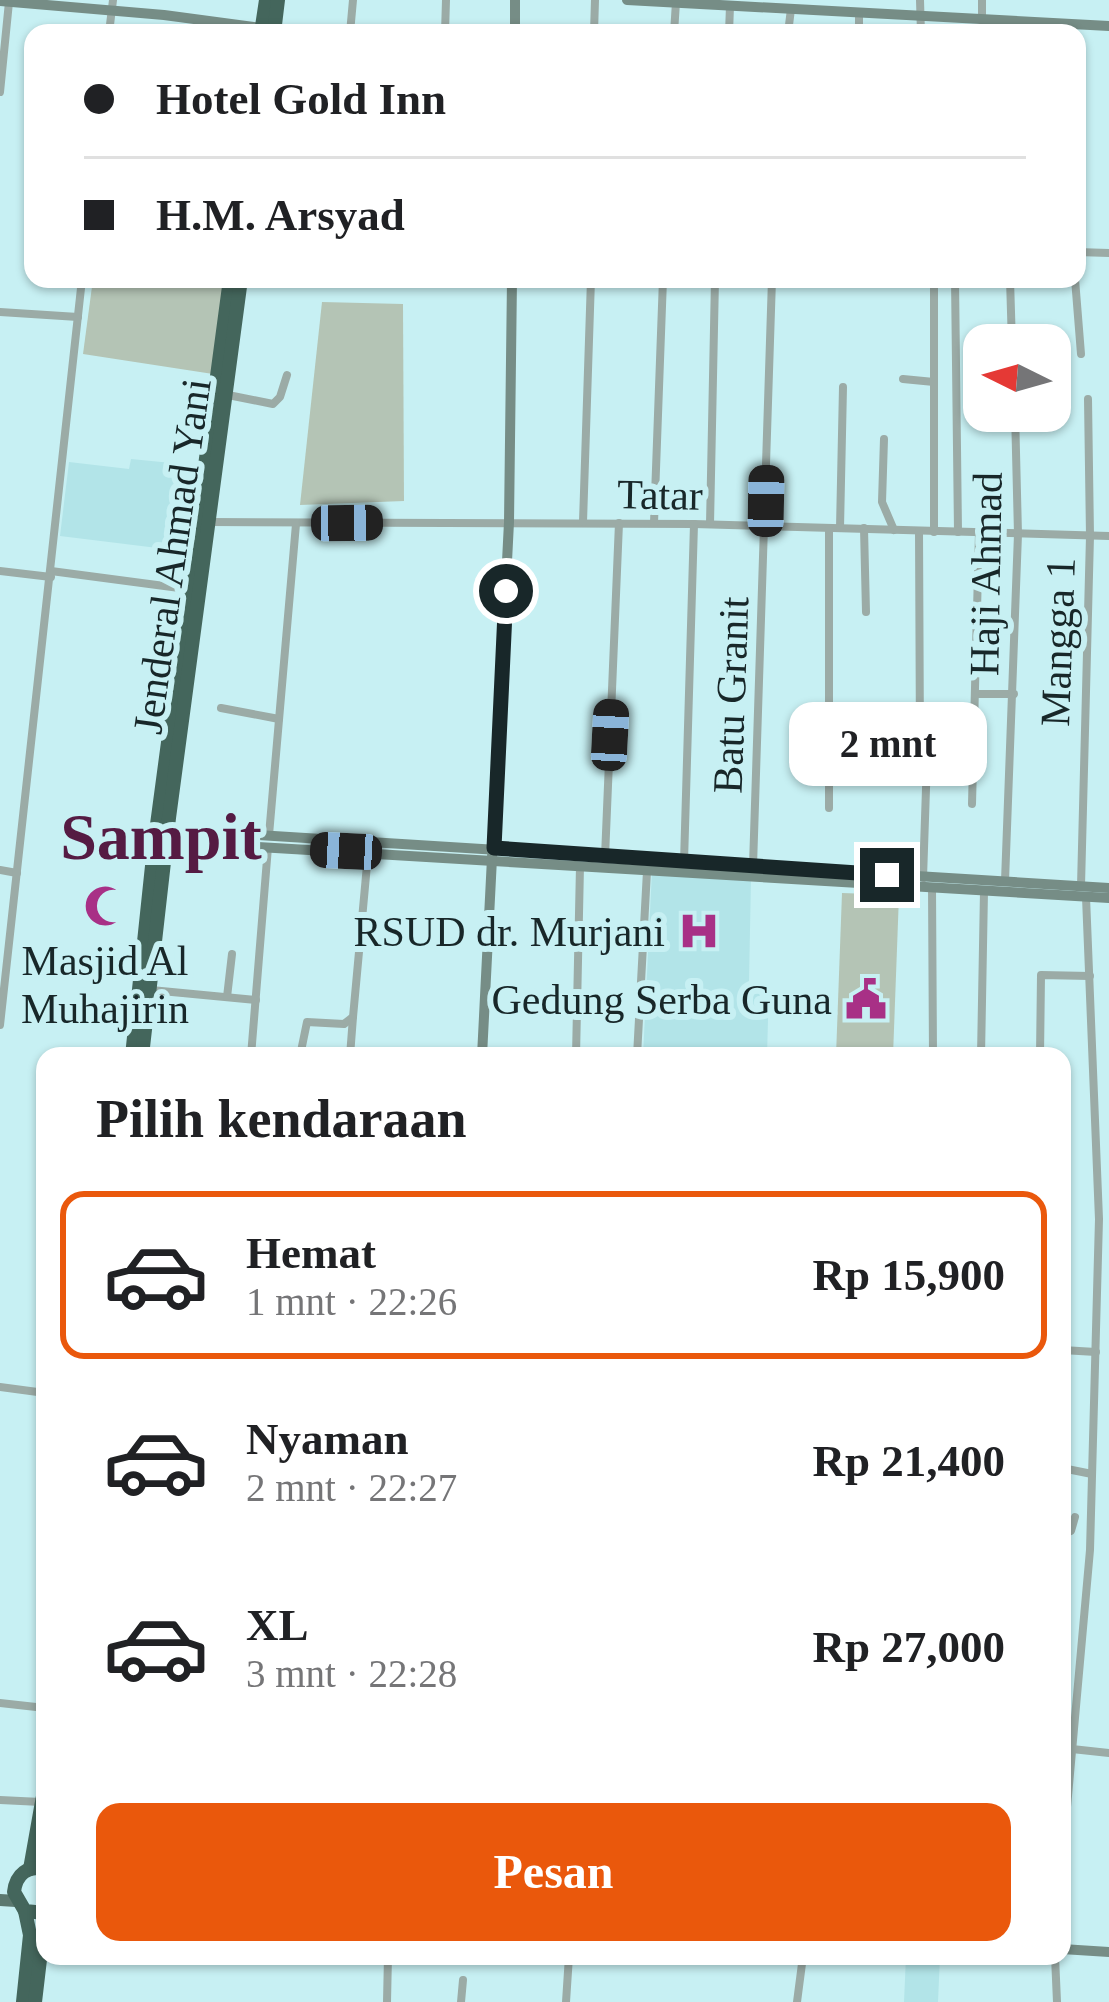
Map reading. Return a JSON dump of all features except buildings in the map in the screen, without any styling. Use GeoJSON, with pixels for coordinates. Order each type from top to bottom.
{"type":"FeatureCollection","features":[{"type":"Feature","properties":{"kind":"highway","name":"Jenderal Ahmad Yani"},"geometry":{"type":"LineString","coordinates":[[142,1047],[189,589],[229,288]]}},
{"type":"Feature","properties":{"kind":"highway","name":"Jenderal Ahmad Yani"},"geometry":{"type":"LineString","coordinates":[[162,835],[240,288]]}},
{"type":"Feature","properties":{"kind":"highway","name":"Jenderal Ahmad Yani"},"geometry":{"type":"LineString","coordinates":[[134,1047],[145,1000]]}},
{"type":"Feature","properties":{"kind":"highway"},"geometry":{"type":"LineString","coordinates":[[34,2002],[35,1937],[7,1884],[36,1870]]}},
{"type":"Feature","properties":{"kind":"highway"},"geometry":{"type":"LineString","coordinates":[[23,2002],[35,1937]]}},
{"type":"Feature","properties":{"kind":"street"},"geometry":{"type":"LineString","coordinates":[[627,0],[845,5],[860,11],[990,24]]}},
{"type":"Feature","properties":{"kind":"street"},"geometry":{"type":"LineString","coordinates":[[920,0],[920,24]]}},
{"type":"Feature","properties":{"kind":"street"},"geometry":{"type":"LineString","coordinates":[[982,0],[982,21]]}},
{"type":"Feature","properties":{"kind":"street"},"geometry":{"type":"LineString","coordinates":[[0,92],[4,2],[112,6],[223,24]]}},
{"type":"Feature","properties":{"kind":"street"},"geometry":{"type":"LineString","coordinates":[[729,24],[730,4]]}},
{"type":"Feature","properties":{"kind":"street"},"geometry":{"type":"LineString","coordinates":[[859,24],[860,11]]}},
{"type":"Feature","properties":{"kind":"street"},"geometry":{"type":"LineString","coordinates":[[0,1024],[4,948],[17,872],[81,288]]}},
{"type":"Feature","properties":{"kind":"street"},"geometry":{"type":"LineString","coordinates":[[483,1047],[508,522],[512,288]]}},
{"type":"Feature","properties":{"kind":"street"},"geometry":{"type":"LineString","coordinates":[[583,522],[591,288]]}},
{"type":"Feature","properties":{"kind":"street"},"geometry":{"type":"LineString","coordinates":[[654,523],[663,288]]}},
{"type":"Feature","properties":{"kind":"street"},"geometry":{"type":"LineString","coordinates":[[710,524],[715,288]]}},
{"type":"Feature","properties":{"kind":"street","name":"Batu Granit"},"geometry":{"type":"LineString","coordinates":[[753,866],[772,288]]}},
{"type":"Feature","properties":{"kind":"street"},"geometry":{"type":"LineString","coordinates":[[934,288],[934,532]]}},
{"type":"Feature","properties":{"kind":"street"},"geometry":{"type":"LineString","coordinates":[[955,288],[958,532]]}},
{"type":"Feature","properties":{"kind":"street"},"geometry":{"type":"LineString","coordinates":[[1010,288],[1011,324]]}},
{"type":"Feature","properties":{"kind":"street"},"geometry":{"type":"LineString","coordinates":[[1077,288],[1082,354]]}},
{"type":"Feature","properties":{"kind":"street"},"geometry":{"type":"LineString","coordinates":[[0,312],[78,317]]}},
{"type":"Feature","properties":{"kind":"street"},"geometry":{"type":"LineString","coordinates":[[226,394],[273,404],[287,375]]}},
{"type":"Feature","properties":{"kind":"street"},"geometry":{"type":"LineString","coordinates":[[903,379],[934,382]]}},
{"type":"Feature","properties":{"kind":"street"},"geometry":{"type":"LineString","coordinates":[[830,808],[834,528],[843,387]]}},
{"type":"Feature","properties":{"kind":"street","name":"Mangga 1"},"geometry":{"type":"LineString","coordinates":[[1071,1760],[1090,1550],[1100,1202],[1083,892],[1088,398]]}},
{"type":"Feature","properties":{"kind":"street","name":"Haji Ahmad"},"geometry":{"type":"LineString","coordinates":[[1005,881],[1018,534],[1016,432]]}},
{"type":"Feature","properties":{"kind":"street"},"geometry":{"type":"LineString","coordinates":[[884,439],[882,502],[894,530]]}},
{"type":"Feature","properties":{"kind":"street","name":"Tatar"},"geometry":{"type":"LineString","coordinates":[[210,522],[654,523],[1109,536]]}},
{"type":"Feature","properties":{"kind":"street"},"geometry":{"type":"LineString","coordinates":[[605,857],[619,523]]}},
{"type":"Feature","properties":{"kind":"street"},"geometry":{"type":"LineString","coordinates":[[252,1047],[296,524]]}},
{"type":"Feature","properties":{"kind":"street"},"geometry":{"type":"LineString","coordinates":[[684,862],[694,524]]}},
{"type":"Feature","properties":{"kind":"street"},"geometry":{"type":"LineString","coordinates":[[864,528],[866,612]]}},
{"type":"Feature","properties":{"kind":"street"},"geometry":{"type":"LineString","coordinates":[[919,531],[920,748],[927,759],[933,1047]]}},
{"type":"Feature","properties":{"kind":"street"},"geometry":{"type":"LineString","coordinates":[[972,804],[979,533]]}},
{"type":"Feature","properties":{"kind":"street"},"geometry":{"type":"LineString","coordinates":[[0,571],[189,589]]}},
{"type":"Feature","properties":{"kind":"street"},"geometry":{"type":"LineString","coordinates":[[975,694],[1014,694]]}},
{"type":"Feature","properties":{"kind":"street"},"geometry":{"type":"LineString","coordinates":[[221,708],[280,719]]}},
{"type":"Feature","properties":{"kind":"street"},"geometry":{"type":"LineString","coordinates":[[162,835],[494,854],[647,869],[1005,881],[1109,898]]}},
{"type":"Feature","properties":{"kind":"street"},"geometry":{"type":"LineString","coordinates":[[347,845],[368,852],[605,857],[753,866],[984,891],[1109,888]]}},
{"type":"Feature","properties":{"kind":"street"},"geometry":{"type":"LineString","coordinates":[[351,1047],[368,852]]}},
{"type":"Feature","properties":{"kind":"street"},"geometry":{"type":"LineString","coordinates":[[576,1047],[580,865]]}},
{"type":"Feature","properties":{"kind":"street"},"geometry":{"type":"LineString","coordinates":[[637,1047],[647,869]]}},
{"type":"Feature","properties":{"kind":"street"},"geometry":{"type":"LineString","coordinates":[[0,870],[17,872]]}},
{"type":"Feature","properties":{"kind":"street"},"geometry":{"type":"LineString","coordinates":[[981,1047],[984,891]]}},
{"type":"Feature","properties":{"kind":"street"},"geometry":{"type":"LineString","coordinates":[[227,997],[232,954]]}},
{"type":"Feature","properties":{"kind":"street"},"geometry":{"type":"LineString","coordinates":[[1040,1047],[1042,975],[1090,976]]}},
{"type":"Feature","properties":{"kind":"street"},"geometry":{"type":"LineString","coordinates":[[145,1000],[256,1000]]}},
{"type":"Feature","properties":{"kind":"street"},"geometry":{"type":"LineString","coordinates":[[302,1047],[307,1022],[344,1024],[353,1017]]}},
{"type":"Feature","properties":{"kind":"street"},"geometry":{"type":"LineString","coordinates":[[1071,1351],[1096,1352]]}},
{"type":"Feature","properties":{"kind":"street"},"geometry":{"type":"LineString","coordinates":[[0,1387],[36,1392]]}},
{"type":"Feature","properties":{"kind":"street"},"geometry":{"type":"LineString","coordinates":[[1071,1470],[1092,1474]]}},
{"type":"Feature","properties":{"kind":"street"},"geometry":{"type":"LineString","coordinates":[[1071,1531],[1075,1517]]}},
{"type":"Feature","properties":{"kind":"street"},"geometry":{"type":"LineString","coordinates":[[0,1703],[36,1707]]}},
{"type":"Feature","properties":{"kind":"street"},"geometry":{"type":"LineString","coordinates":[[1071,1716],[1076,1717]]}},
{"type":"Feature","properties":{"kind":"street"},"geometry":{"type":"LineString","coordinates":[[1072,1749],[1109,1753]]}},
{"type":"Feature","properties":{"kind":"street"},"geometry":{"type":"LineString","coordinates":[[0,1800],[36,1802]]}},
{"type":"Feature","properties":{"kind":"street"},"geometry":{"type":"LineString","coordinates":[[1071,1949],[1109,1952]]}},
{"type":"Feature","properties":{"kind":"street"},"geometry":{"type":"LineString","coordinates":[[386,2002],[388,1965]]}},
{"type":"Feature","properties":{"kind":"street"},"geometry":{"type":"LineString","coordinates":[[566,2002],[568,1965]]}},
{"type":"Feature","properties":{"kind":"street"},"geometry":{"type":"LineString","coordinates":[[796,2002],[802,1965]]}},
{"type":"Feature","properties":{"kind":"street"},"geometry":{"type":"LineString","coordinates":[[1055,1965],[1057,2002]]}},
{"type":"Feature","properties":{"kind":"street"},"geometry":{"type":"LineString","coordinates":[[460,2002],[463,1980]]}},
{"type":"Feature","properties":{"kind":"shaded area"},"geometry":{"type":"Polygon","coordinates":[[[131,459],[202,466],[190,552],[60,536],[69,462],[129,469],[131,459]]]}},
{"type":"Feature","properties":{"kind":"shaded area","name":"RSUD dr. Murjani"},"geometry":{"type":"Polygon","coordinates":[[[652,871],[751,878],[749,982],[769,984],[767,1047],[643,1047],[652,871]]]}},
{"type":"Feature","properties":{"kind":"shaded area"},"geometry":{"type":"Polygon","coordinates":[[[906,1965],[940,1965],[938,2002],[904,2002],[906,1965]]]}},
{"type":"Feature","properties":{"kind":"green space"},"geometry":{"type":"Polygon","coordinates":[[[92,288],[225,288],[213,374],[83,354],[92,288]]]}},
{"type":"Feature","properties":{"kind":"green space"},"geometry":{"type":"Polygon","coordinates":[[[322,302],[403,304],[404,501],[300,505],[322,302]]]}},
{"type":"Feature","properties":{"kind":"green space"},"geometry":{"type":"Polygon","coordinates":[[[842,893],[899,895],[893,1047],[836,1047],[842,893]]]}},
{"type":"Feature","properties":{"kind":"place","name":"Masjid Al Muhajirin"},"geometry":{"type":"Point","coordinates":[105,906]}},
{"type":"Feature","properties":{"kind":"place","name":"RSUD dr. Murjani"},"geometry":{"type":"Point","coordinates":[699,931]}},
{"type":"Feature","properties":{"kind":"place","name":"Gedung Serba Guna"},"geometry":{"type":"Point","coordinates":[866,999]}},
{"type":"Feature","properties":{"kind":"district","name":"Sampit"},"geometry":{"type":"Point","coordinates":[161,836]}},
{"type":"Feature","properties":{"kind":"route"},"geometry":{"type":"LineString","coordinates":[[506,591],[494,848],[887,875]]}}]}
